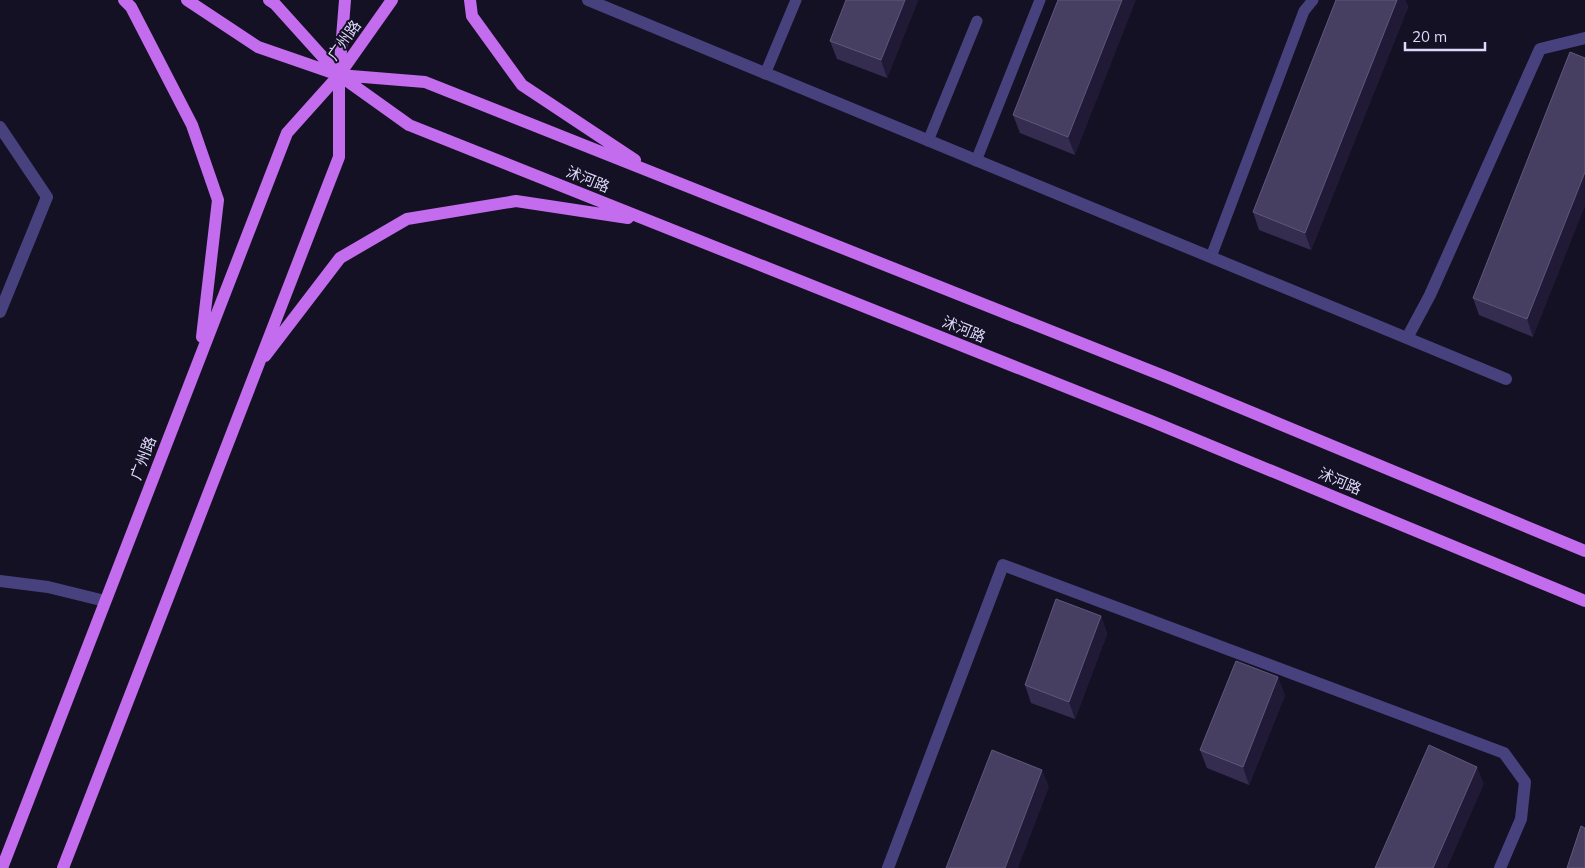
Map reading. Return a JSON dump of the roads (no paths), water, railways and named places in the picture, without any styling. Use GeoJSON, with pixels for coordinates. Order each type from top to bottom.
{"type":"FeatureCollection","features":[{"type":"Feature","properties":{"kind":"main road"},"geometry":{"type":"LineString","coordinates":[[124,0],[131,8],[192,124],[218,200],[200,356]]}},
{"type":"Feature","properties":{"kind":"main road","name":"沭河路"},"geometry":{"type":"LineString","coordinates":[[187,0],[258,47],[339,75],[425,82],[1169,378],[1585,551]]}},
{"type":"Feature","properties":{"kind":"main road","name":"沭河路"},"geometry":{"type":"LineString","coordinates":[[269,0],[275,4],[339,75],[409,125],[1151,421],[1585,601]]}},
{"type":"Feature","properties":{"kind":"main road","name":"广州路"},"geometry":{"type":"LineString","coordinates":[[62,868],[338,157],[339,75],[345,0]]}},
{"type":"Feature","properties":{"kind":"main road","name":"广州路"},"geometry":{"type":"LineString","coordinates":[[2,868],[287,133],[339,75],[392,0]]}},
{"type":"Feature","properties":{"kind":"main road"},"geometry":{"type":"LineString","coordinates":[[470,0],[472,16],[522,85],[656,174]]}},
{"type":"Feature","properties":{"kind":"main road"},"geometry":{"type":"LineString","coordinates":[[256,368],[340,258],[407,218],[516,202],[650,221]]}},
{"type":"Feature","properties":{"kind":"street"},"geometry":{"type":"LineString","coordinates":[[588,0],[1506,379]]}},
{"type":"Feature","properties":{"kind":"street"},"geometry":{"type":"LineString","coordinates":[[1406,338],[1430,295],[1540,49],[1585,38]]}},
{"type":"Feature","properties":{"kind":"street"},"geometry":{"type":"LineString","coordinates":[[0,127],[47,197],[0,312]]}},
{"type":"Feature","properties":{"kind":"street"},"geometry":{"type":"LineString","coordinates":[[888,868],[1003,565],[1504,753],[1524,782],[1521,819],[1500,868]]}},
{"type":"Feature","properties":{"kind":"street"},"geometry":{"type":"LineString","coordinates":[[0,581],[48,587],[105,601]]}},
{"type":"Feature","properties":{"kind":"lane"},"geometry":{"type":"LineString","coordinates":[[765,74],[796,0]]}},
{"type":"Feature","properties":{"kind":"lane"},"geometry":{"type":"LineString","coordinates":[[976,161],[1040,0]]}},
{"type":"Feature","properties":{"kind":"lane"},"geometry":{"type":"LineString","coordinates":[[1211,257],[1304,11],[1313,0]]}},
{"type":"Feature","properties":{"kind":"lane"},"geometry":{"type":"LineString","coordinates":[[928,141],[977,21]]}}]}
